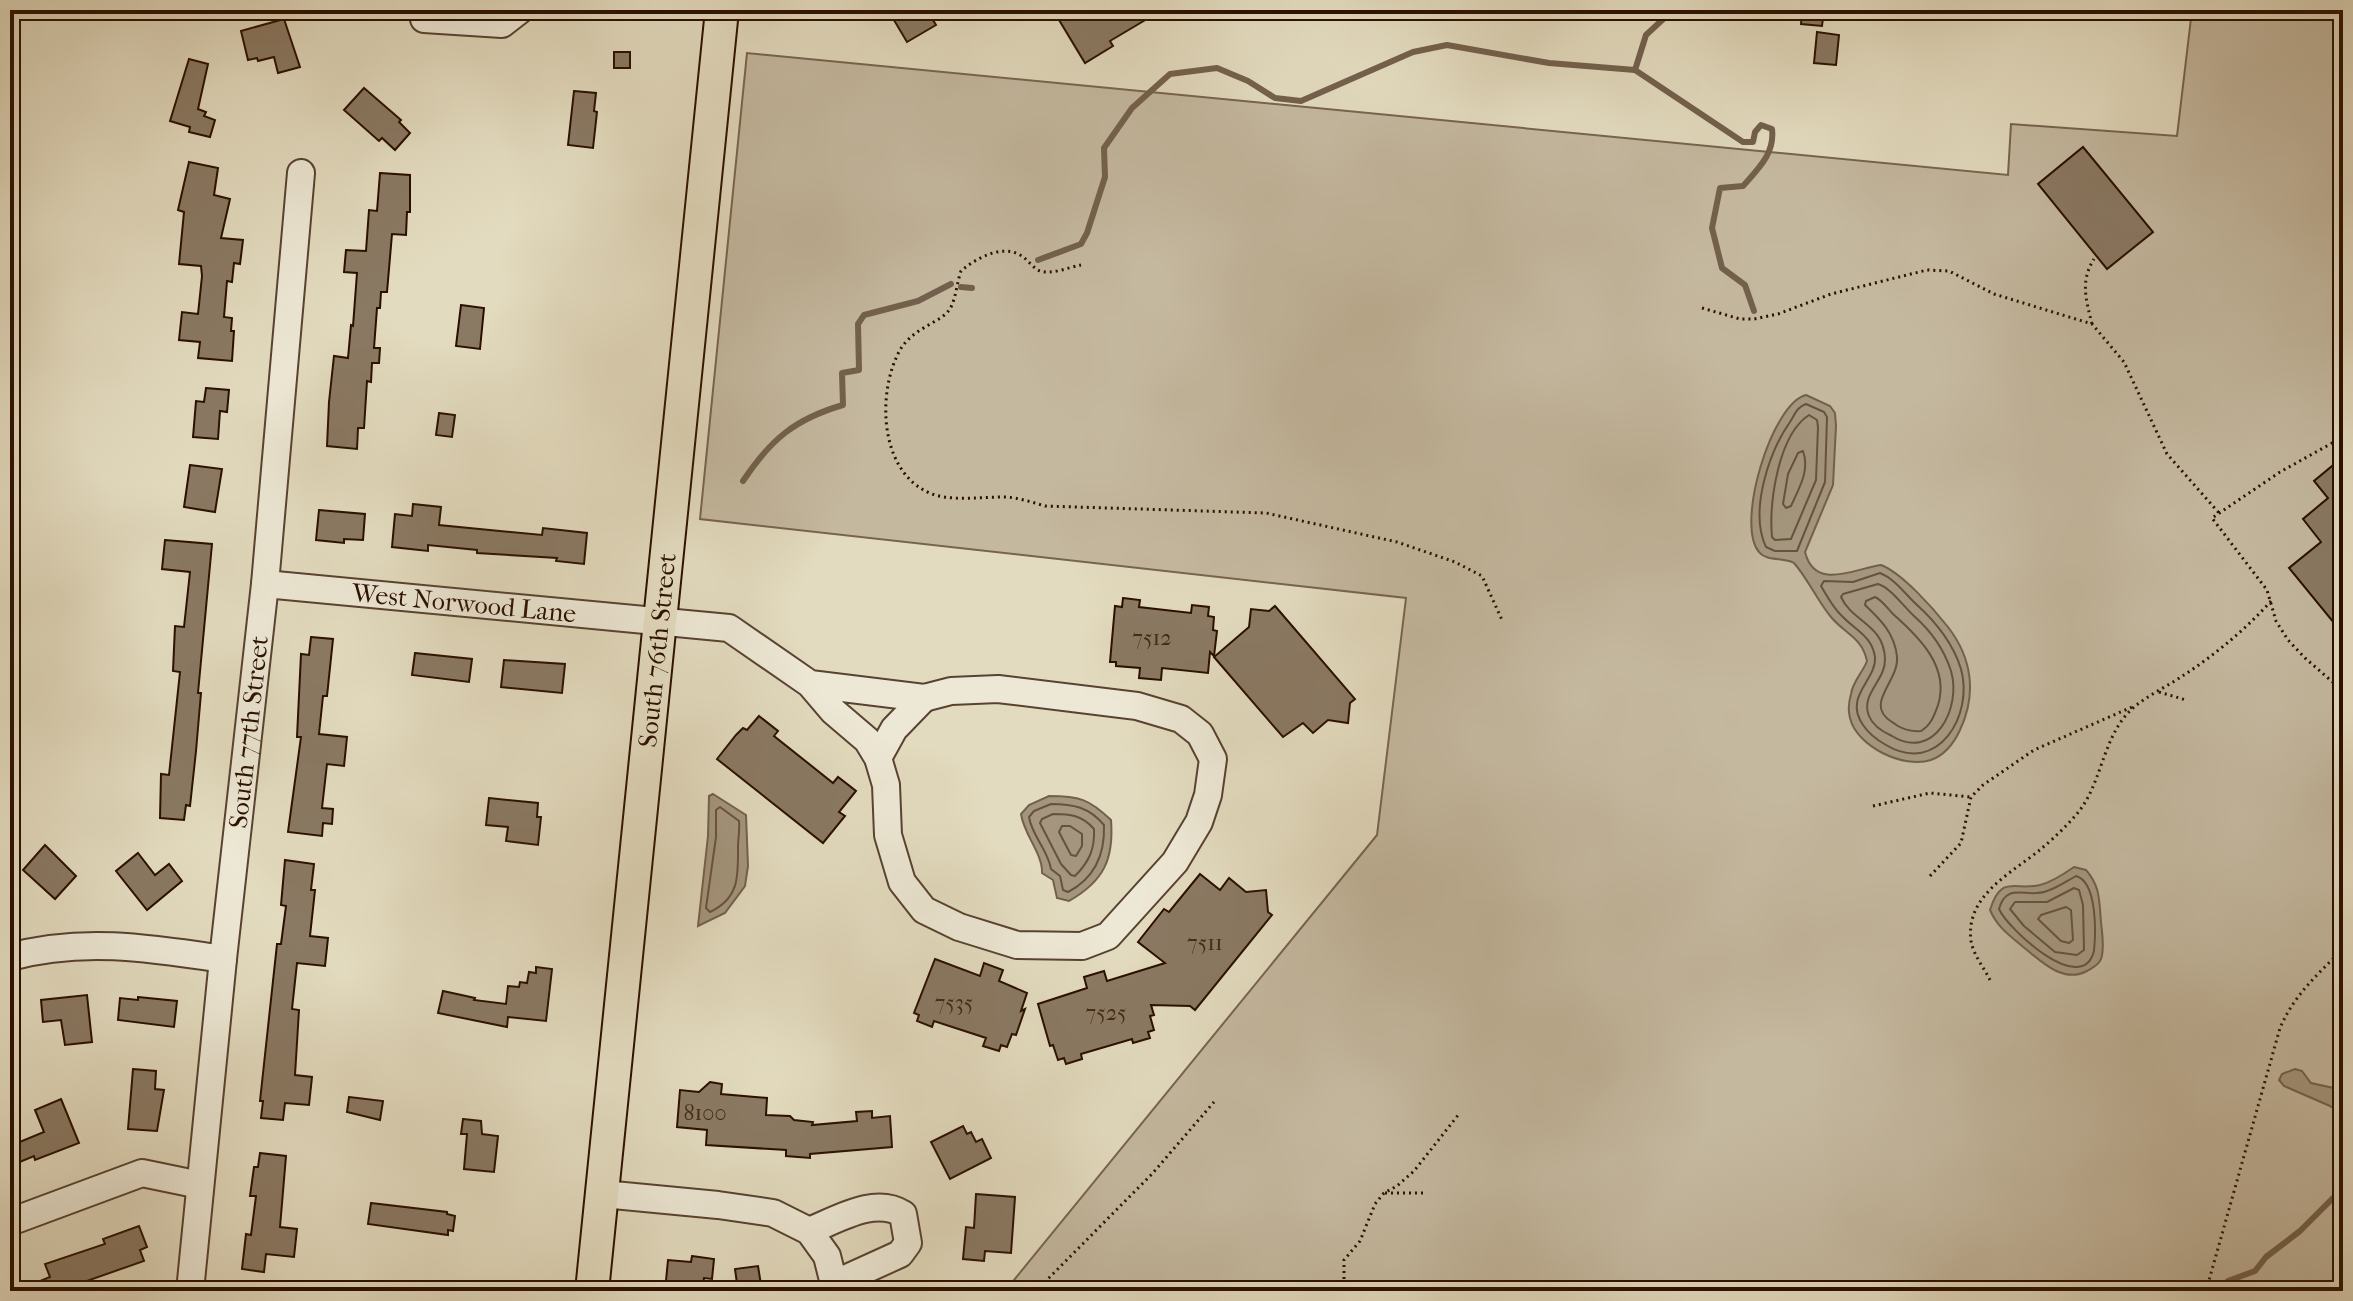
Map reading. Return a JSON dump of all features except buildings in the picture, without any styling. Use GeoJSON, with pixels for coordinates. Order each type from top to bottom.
{"type":"FeatureCollection","features":[{"type":"Feature","properties":{"kind":"main road","name":"South 76th Street"},"geometry":{"type":"LineString","coordinates":[[592,1291],[722,10]]}},
{"type":"Feature","properties":{"kind":"street"},"geometry":{"type":"LineString","coordinates":[[424,19],[502,24],[520,10]]}},
{"type":"Feature","properties":{"kind":"street","name":"South 77th Street"},"geometry":{"type":"LineString","coordinates":[[190,1291],[265,584],[301,173]]}},
{"type":"Feature","properties":{"kind":"street","name":"West Norwood Lane"},"geometry":{"type":"LineString","coordinates":[[265,584],[729,628],[810,684]]}},
{"type":"Feature","properties":{"kind":"street"},"geometry":{"type":"LineString","coordinates":[[810,684],[924,698],[951,691],[998,689],[1137,706],[1181,719],[1200,734],[1213,759],[1208,795],[1199,822],[1175,862],[1108,936],[1082,946],[1048,948],[1017,945],[959,927],[924,910],[902,882],[888,835],[886,785],[878,758],[867,740],[833,711],[810,684]]}},
{"type":"Feature","properties":{"kind":"street"},"geometry":{"type":"LineString","coordinates":[[878,758],[894,729],[924,698]]}},
{"type":"Feature","properties":{"kind":"street"},"geometry":{"type":"LineString","coordinates":[[10,957],[45,947],[137,946],[223,959]]}},
{"type":"Feature","properties":{"kind":"street"},"geometry":{"type":"LineString","coordinates":[[10,1222],[142,1173],[200,1185]]}},
{"type":"Feature","properties":{"kind":"street"},"geometry":{"type":"LineString","coordinates":[[603,1194],[773,1213],[809,1231],[827,1256],[834,1287],[900,1254],[908,1243],[903,1214],[895,1209],[868,1208],[809,1231]]}},
{"type":"Feature","properties":{"kind":"path"},"geometry":{"type":"LineString","coordinates":[[1081,265],[1038,270],[1021,254],[1007,250],[996,252],[961,271],[951,307],[942,318],[926,324],[908,337],[891,372],[885,423],[888,441],[896,458],[918,485],[934,494],[965,499],[1018,498],[1045,506],[1266,513],[1397,542],[1455,562],[1482,576],[1502,620]]}},
{"type":"Feature","properties":{"kind":"path"},"geometry":{"type":"LineString","coordinates":[[2094,259],[2086,271],[2084,285],[2092,324],[2124,362],[2167,454],[2219,513]]}},
{"type":"Feature","properties":{"kind":"path"},"geometry":{"type":"LineString","coordinates":[[1702,308],[1740,319],[1754,319],[1778,314],[1831,294],[1927,270],[1949,271],[1994,294],[2092,324]]}},
{"type":"Feature","properties":{"kind":"path"},"geometry":{"type":"LineString","coordinates":[[2343,437],[2280,472],[2212,518],[2272,600],[2276,621],[2288,640],[2343,691]]}},
{"type":"Feature","properties":{"kind":"path"},"geometry":{"type":"LineString","coordinates":[[1930,876],[1961,843],[1971,797],[1983,785],[2034,750],[2135,706],[2158,692],[2228,642],[2272,600]]}},
{"type":"Feature","properties":{"kind":"path"},"geometry":{"type":"LineString","coordinates":[[2158,692],[2186,700]]}},
{"type":"Feature","properties":{"kind":"path"},"geometry":{"type":"LineString","coordinates":[[1990,980],[1971,942],[1977,909],[1989,889],[2042,848],[2080,809],[2111,738],[2135,706]]}},
{"type":"Feature","properties":{"kind":"path"},"geometry":{"type":"LineString","coordinates":[[1873,806],[1930,793],[1971,797]]}},
{"type":"Feature","properties":{"kind":"path"},"geometry":{"type":"LineString","coordinates":[[2206,1291],[2280,1028],[2300,993],[2343,949]]}},
{"type":"Feature","properties":{"kind":"path"},"geometry":{"type":"LineString","coordinates":[[1036,1291],[1152,1174],[1214,1102]]}},
{"type":"Feature","properties":{"kind":"path"},"geometry":{"type":"LineString","coordinates":[[1344,1291],[1344,1260],[1360,1241],[1375,1204],[1384,1193],[1414,1171],[1459,1114]]}},
{"type":"Feature","properties":{"kind":"path"},"geometry":{"type":"LineString","coordinates":[[1384,1193],[1425,1193]]}},
{"type":"Feature","properties":{"kind":"shaded area"},"geometry":{"type":"Polygon","coordinates":[[[2192,10],[2343,10],[2343,1291],[1005,1291],[1377,835],[1406,598],[700,519],[747,53],[2008,175],[2011,124],[2177,136],[2192,10]]]}},
{"type":"Feature","properties":{"kind":"water"},"geometry":{"type":"Polygon","coordinates":[[[1806,395],[1830,406],[1835,413],[1836,426],[1833,485],[1805,552],[1810,564],[1818,571],[1837,575],[1881,565],[1889,569],[1917,592],[1942,619],[1956,639],[1967,664],[1970,690],[1965,717],[1952,744],[1931,760],[1920,762],[1895,758],[1862,738],[1854,728],[1849,709],[1852,689],[1867,661],[1865,653],[1831,617],[1794,563],[1762,555],[1753,538],[1751,517],[1754,492],[1770,441],[1793,403],[1806,395]]]}},
{"type":"Feature","properties":{"kind":"water"},"geometry":{"type":"Polygon","coordinates":[[[713,794],[746,815],[748,866],[745,886],[725,913],[698,926],[709,796],[713,794]]]}},
{"type":"Feature","properties":{"kind":"water"},"geometry":{"type":"Polygon","coordinates":[[[1049,796],[1083,800],[1111,820],[1111,846],[1104,868],[1091,885],[1069,901],[1057,898],[1053,880],[1042,873],[1040,859],[1021,814],[1029,805],[1049,796]]]}},
{"type":"Feature","properties":{"kind":"water"},"geometry":{"type":"Polygon","coordinates":[[[2074,867],[2086,870],[2097,889],[2103,945],[2097,965],[2070,975],[2047,966],[2011,937],[1990,910],[1994,899],[2004,888],[2040,885],[2074,867]]]}},
{"type":"Feature","properties":{"kind":"water"},"geometry":{"type":"Polygon","coordinates":[[[2295,1069],[2302,1071],[2311,1083],[2343,1090],[2343,1115],[2284,1086],[2279,1080],[2282,1074],[2295,1069]]]}},
{"type":"Feature","properties":{"kind":"waterway"},"geometry":{"type":"LineString","coordinates":[[1673,10],[1646,35],[1635,70],[1743,142],[1753,142],[1755,132],[1761,125],[1772,129],[1771,146],[1755,173],[1743,186],[1720,188],[1712,228],[1722,268],[1745,285],[1754,311]]}},
{"type":"Feature","properties":{"kind":"waterway"},"geometry":{"type":"LineString","coordinates":[[1038,260],[1081,244],[1105,177],[1104,148],[1132,108],[1170,74],[1217,68],[1248,81],[1275,98],[1301,101],[1413,52],[1447,45],[1549,63],[1635,70]]}},
{"type":"Feature","properties":{"kind":"waterway"},"geometry":{"type":"LineString","coordinates":[[743,481],[764,453],[786,432],[811,417],[843,405],[842,373],[859,370],[858,324],[864,315],[918,301],[951,284]]}},
{"type":"Feature","properties":{"kind":"waterway"},"geometry":{"type":"LineString","coordinates":[[961,287],[972,288]]}},
{"type":"Feature","properties":{"kind":"waterway"},"geometry":{"type":"LineString","coordinates":[[2228,1281],[2255,1271],[2266,1257],[2300,1231],[2343,1188]]}}]}
